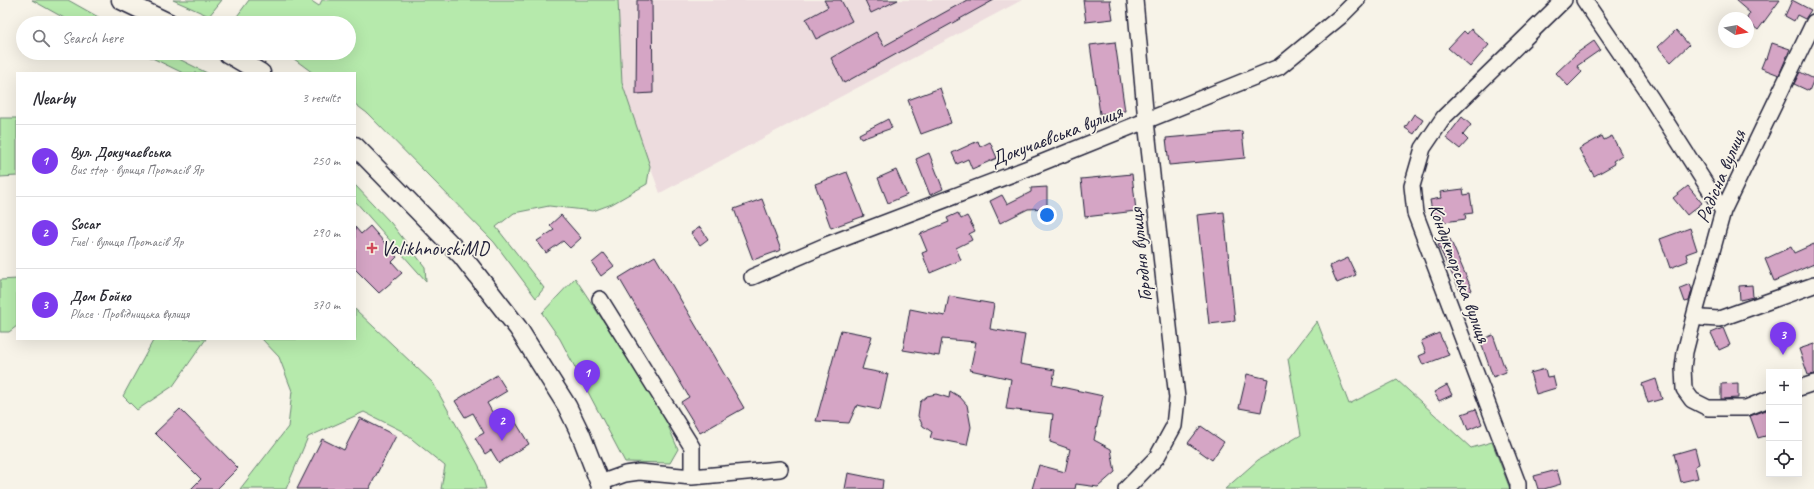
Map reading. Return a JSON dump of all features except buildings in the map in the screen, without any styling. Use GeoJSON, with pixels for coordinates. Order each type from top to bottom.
{"type":"FeatureCollection","features":[{"type":"Feature","properties":{"kind":"main road"},"geometry":{"type":"LineString","coordinates":[[121,0],[154,16]]}},
{"type":"Feature","properties":{"kind":"main road"},"geometry":{"type":"LineString","coordinates":[[239,60],[260,72]]}},
{"type":"Feature","properties":{"kind":"main road"},"geometry":{"type":"LineString","coordinates":[[356,147],[462,256],[518,328],[567,406],[582,435],[601,486]]}},
{"type":"Feature","properties":{"kind":"street","name":"Городня вулиця"},"geometry":{"type":"LineString","coordinates":[[1126,489],[1157,457],[1174,426],[1177,398],[1134,0]]}},
{"type":"Feature","properties":{"kind":"street","name":"Докучаєвська вулиця"},"geometry":{"type":"LineString","coordinates":[[752,277],[828,244],[1146,121],[1279,67],[1341,16],[1357,0]]}},
{"type":"Feature","properties":{"kind":"street","name":"Кондукторська вулиця"},"geometry":{"type":"LineString","coordinates":[[1518,489],[1518,484],[1414,212],[1412,186],[1423,148],[1444,117],[1564,0]]}},
{"type":"Feature","properties":{"kind":"street"},"geometry":{"type":"LineString","coordinates":[[1584,0],[1652,98],[1723,211]]}},
{"type":"Feature","properties":{"kind":"street","name":"Радісна вулиця"},"geometry":{"type":"LineString","coordinates":[[1766,400],[1746,408],[1708,408],[1692,400],[1684,389],[1683,368],[1685,352],[1723,211],[1814,22]]}},
{"type":"Feature","properties":{"kind":"street"},"geometry":{"type":"LineString","coordinates":[[1695,313],[1702,318],[1719,319],[1814,285]]}},
{"type":"Feature","properties":{"kind":"street"},"geometry":{"type":"LineString","coordinates":[[600,299],[692,447],[692,477]]}},
{"type":"Feature","properties":{"kind":"street"},"geometry":{"type":"LineString","coordinates":[[1802,387],[1814,383]]}},
{"type":"Feature","properties":{"kind":"street"},"geometry":{"type":"LineString","coordinates":[[601,486],[625,474],[639,472],[692,477],[780,469]]}},
{"type":"Feature","properties":{"kind":"shaded area"},"geometry":{"type":"Polygon","coordinates":[[[618,0],[1022,0],[660,193],[620,86],[618,0]]]}},
{"type":"Feature","properties":{"kind":"green space"},"geometry":{"type":"Polygon","coordinates":[[[32,0],[68,0],[97,16],[61,16],[32,0]]]}},
{"type":"Feature","properties":{"kind":"green space"},"geometry":{"type":"Polygon","coordinates":[[[173,0],[222,0],[209,16],[173,0]]]}},
{"type":"Feature","properties":{"kind":"green space"},"geometry":{"type":"Polygon","coordinates":[[[249,0],[310,0],[319,6],[322,0],[618,0],[622,83],[650,166],[647,184],[612,204],[593,211],[549,206],[514,213],[496,227],[544,288],[536,298],[494,242],[367,113],[356,105],[356,72],[312,72],[295,60],[356,60],[356,16],[237,16],[249,0]]]}},
{"type":"Feature","properties":{"kind":"green space"},"geometry":{"type":"Polygon","coordinates":[[[156,60],[181,60],[205,72],[181,72],[156,60]]]}},
{"type":"Feature","properties":{"kind":"green space"},"geometry":{"type":"Polygon","coordinates":[[[0,118],[16,118],[16,176],[0,177],[0,118]]]}},
{"type":"Feature","properties":{"kind":"green space"},"geometry":{"type":"Polygon","coordinates":[[[356,186],[391,223],[425,267],[426,281],[356,202],[356,186]]]}},
{"type":"Feature","properties":{"kind":"green space"},"geometry":{"type":"Polygon","coordinates":[[[575,278],[660,407],[678,449],[670,463],[625,462],[560,339],[542,313],[575,278]]]}},
{"type":"Feature","properties":{"kind":"green space"},"geometry":{"type":"Polygon","coordinates":[[[16,279],[16,327],[9,332],[0,332],[0,280],[16,279]]]}},
{"type":"Feature","properties":{"kind":"green space"},"geometry":{"type":"Polygon","coordinates":[[[356,310],[433,383],[479,466],[486,489],[441,489],[445,466],[402,431],[364,412],[308,437],[286,489],[240,489],[288,427],[292,391],[279,357],[263,340],[356,340],[356,310]]]}},
{"type":"Feature","properties":{"kind":"green space"},"geometry":{"type":"Polygon","coordinates":[[[1317,321],[1349,404],[1397,380],[1471,448],[1492,442],[1510,489],[1225,489],[1258,460],[1301,435],[1288,359],[1317,321]]]}},
{"type":"Feature","properties":{"kind":"green space"},"geometry":{"type":"Polygon","coordinates":[[[153,340],[205,340],[173,386],[137,410],[123,396],[153,340]]]}},
{"type":"Feature","properties":{"kind":"place","name":"ValikhnovskiMD"},"geometry":{"type":"Point","coordinates":[372,248]}},
{"type":"Feature","properties":{"kind":"place","name":"Дом Бойко"},"geometry":{"type":"Point","coordinates":[1783,355]}},
{"type":"Feature","properties":{"kind":"place","name":"Вул. Докучаєвська"},"geometry":{"type":"Point","coordinates":[587,393]}},
{"type":"Feature","properties":{"kind":"place","name":"Socar"},"geometry":{"type":"Point","coordinates":[502,441]}}]}
